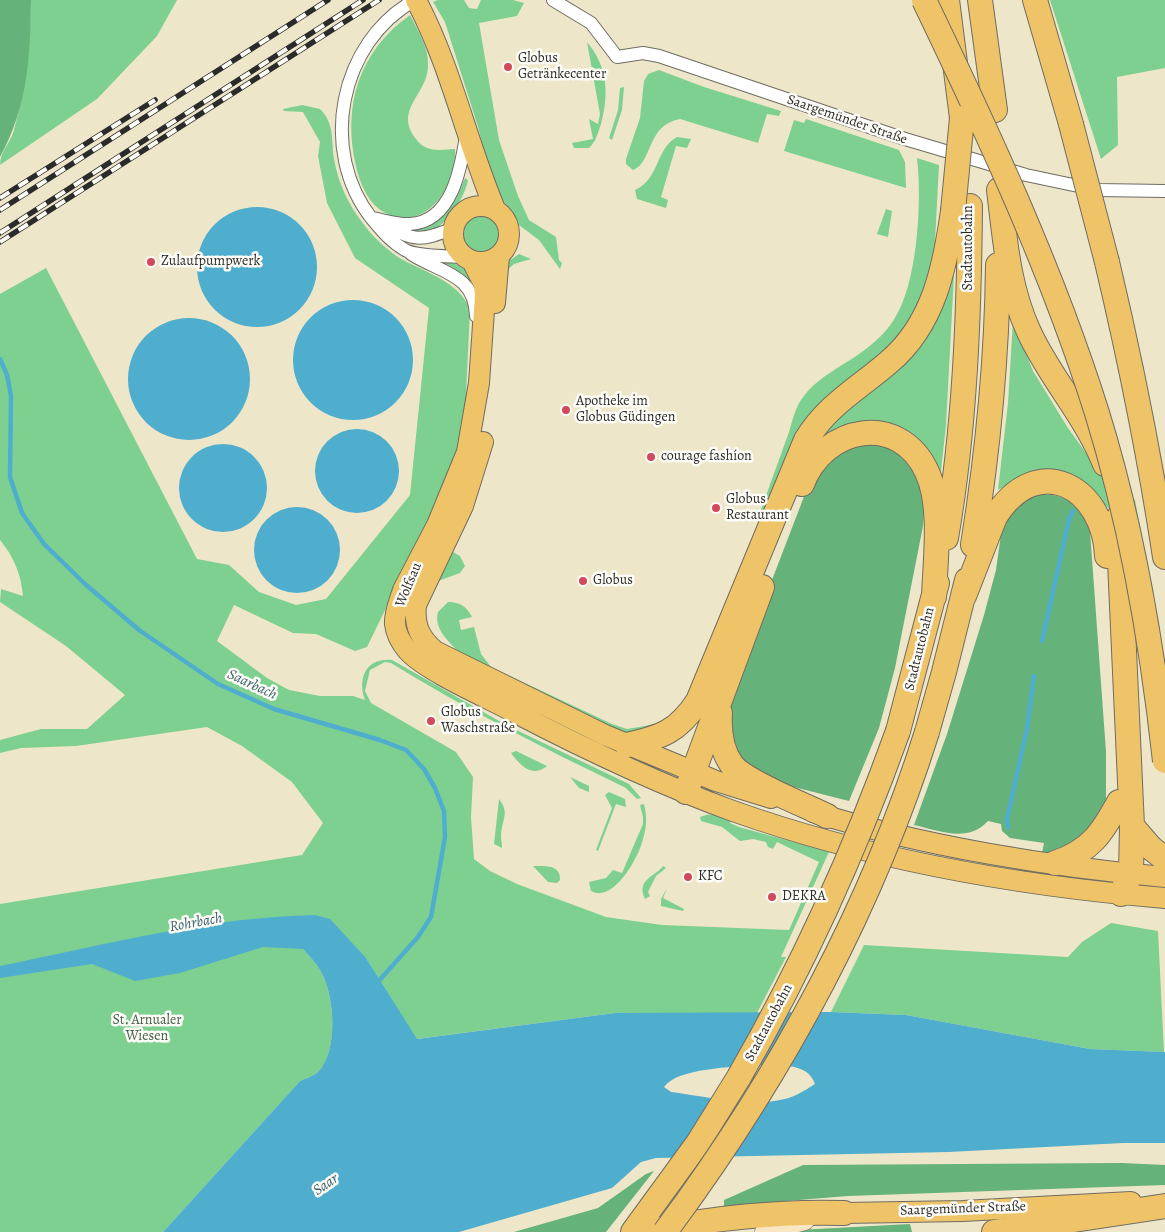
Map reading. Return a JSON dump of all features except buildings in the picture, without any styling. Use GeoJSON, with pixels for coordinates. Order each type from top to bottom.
{"type":"FeatureCollection","features":[{"type":"Feature","properties":{"kind":"highway"},"geometry":{"type":"LineString","coordinates":[[924,0],[975,106],[1040,257],[1078,355],[1097,414],[1134,556],[1147,628],[1165,760]]}},
{"type":"Feature","properties":{"kind":"highway"},"geometry":{"type":"LineString","coordinates":[[627,744],[656,738],[669,732],[688,716],[698,701],[746,587],[795,462],[806,440],[825,414],[894,357],[922,323],[942,273],[961,209],[962,118],[947,0]]}},
{"type":"Feature","properties":{"kind":"highway","name":"Stadtautobahn"},"geometry":{"type":"LineString","coordinates":[[665,1232],[716,1162],[785,1053],[821,986],[874,877],[927,732],[964,596],[984,478],[993,402],[998,309],[999,190],[995,110],[980,0]]}},
{"type":"Feature","properties":{"kind":"highway"},"geometry":{"type":"LineString","coordinates":[[1035,0],[1071,124],[1122,323],[1156,496],[1165,557]]}},
{"type":"Feature","properties":{"kind":"highway"},"geometry":{"type":"LineString","coordinates":[[999,190],[1011,280],[1019,309],[1045,362],[1089,432],[1105,462],[1113,488],[1120,541],[1132,826],[1121,894]]}},
{"type":"Feature","properties":{"kind":"highway","name":"Stadtautobahn"},"geometry":{"type":"LineString","coordinates":[[633,1232],[728,1097],[763,1034],[834,894],[859,836],[898,731],[934,597],[946,538],[960,440],[967,355],[961,209]]}},
{"type":"Feature","properties":{"kind":"highway"},"geometry":{"type":"LineString","coordinates":[[684,780],[721,704],[750,617],[803,479],[820,453],[844,437],[857,433],[890,437],[910,450],[927,472],[934,490],[934,597]]}},
{"type":"Feature","properties":{"kind":"highway"},"geometry":{"type":"LineString","coordinates":[[964,596],[995,517],[1011,494],[1037,483],[1050,482],[1075,489],[1094,508],[1107,544],[1119,802],[1125,872]]}},
{"type":"Feature","properties":{"kind":"highway"},"geometry":{"type":"LineString","coordinates":[[684,780],[746,587]]}},
{"type":"Feature","properties":{"kind":"highway"},"geometry":{"type":"LineString","coordinates":[[721,704],[719,730],[732,765],[742,774],[827,816]]}},
{"type":"Feature","properties":{"kind":"highway"},"geometry":{"type":"LineString","coordinates":[[1055,863],[1080,853],[1096,840],[1119,802]]}},
{"type":"Feature","properties":{"kind":"highway"},"geometry":{"type":"LineString","coordinates":[[1132,826],[1151,848],[1165,859]]}},
{"type":"Feature","properties":{"kind":"highway"},"geometry":{"type":"LineString","coordinates":[[994,1232],[1019,1226],[1110,1216],[1165,1206]]}},
{"type":"Feature","properties":{"kind":"highway"},"geometry":{"type":"LineString","coordinates":[[647,1232],[756,1217],[815,1212],[844,1213]]}},
{"type":"Feature","properties":{"kind":"main road"},"geometry":{"type":"LineString","coordinates":[[415,0],[444,62],[473,157],[495,209],[505,219],[510,232],[506,248],[499,256],[486,262],[468,259],[455,244],[454,228],[459,217],[469,209],[482,206],[495,209]]}},
{"type":"Feature","properties":{"kind":"main road"},"geometry":{"type":"LineString","coordinates":[[469,209],[472,198],[473,157]]}},
{"type":"Feature","properties":{"kind":"main road","name":"Wolfsau"},"geometry":{"type":"LineString","coordinates":[[499,256],[491,339],[492,362],[483,445],[463,506],[416,605],[415,619],[418,633],[435,651],[627,744],[684,780]]}},
{"type":"Feature","properties":{"kind":"main road","name":"Wolfsau"},"geometry":{"type":"LineString","coordinates":[[468,259],[484,284],[484,326],[478,383],[467,452],[455,487],[403,590],[395,623],[400,640],[409,653],[424,663],[593,752],[684,780]]}},
{"type":"Feature","properties":{"kind":"main road"},"geometry":{"type":"LineString","coordinates":[[684,780],[827,816],[989,853],[1165,876]]}},
{"type":"Feature","properties":{"kind":"main road"},"geometry":{"type":"LineString","coordinates":[[684,780],[735,811],[864,849],[1015,880],[1165,898]]}},
{"type":"Feature","properties":{"kind":"main road","name":"Saargemünder Straße"},"geometry":{"type":"LineString","coordinates":[[844,1213],[963,1211],[1165,1201]]}},
{"type":"Feature","properties":{"kind":"street"},"geometry":{"type":"LineString","coordinates":[[415,0],[389,19],[361,54],[344,95],[342,136],[345,161],[357,196],[385,236],[406,251],[458,279],[472,293],[476,304],[474,361],[478,383]]}},
{"type":"Feature","properties":{"kind":"street","name":"Saargemünder Straße"},"geometry":{"type":"LineString","coordinates":[[553,0],[591,23],[617,57],[643,53],[659,56],[905,140],[1026,175],[1098,190],[1165,191]]}},
{"type":"Feature","properties":{"kind":"street"},"geometry":{"type":"LineString","coordinates":[[372,218],[411,224],[427,219],[440,209],[456,184],[466,133]]}},
{"type":"Feature","properties":{"kind":"street"},"geometry":{"type":"LineString","coordinates":[[372,218],[403,235],[419,240],[454,228]]}},
{"type":"Feature","properties":{"kind":"street"},"geometry":{"type":"LineString","coordinates":[[406,251],[468,259]]}},
{"type":"Feature","properties":{"kind":"street","name":"Saargemünder Straße"},"geometry":{"type":"LineString","coordinates":[[764,1232],[784,1225],[844,1213]]}},
{"type":"Feature","properties":{"kind":"green space"},"geometry":{"type":"Polygon","coordinates":[[[0,0],[31,0],[30,42],[26,81],[17,119],[0,157],[0,0]]]}},
{"type":"Feature","properties":{"kind":"green space"},"geometry":{"type":"Polygon","coordinates":[[[31,0],[177,0],[157,36],[97,99],[0,165],[2,155],[14,130],[22,98],[30,33],[31,0]]]}},
{"type":"Feature","properties":{"kind":"green space"},"geometry":{"type":"Polygon","coordinates":[[[438,0],[464,0],[469,8],[477,9],[481,0],[513,0],[524,3],[517,16],[479,23],[499,140],[518,196],[529,220],[556,237],[559,260],[562,263],[560,269],[539,240],[519,225],[513,212],[500,198],[492,180],[478,127],[445,22],[433,2],[438,0]]]}},
{"type":"Feature","properties":{"kind":"green space"},"geometry":{"type":"Polygon","coordinates":[[[1050,0],[1165,0],[1165,68],[1117,77],[1118,145],[1101,159],[1050,0]]]}},
{"type":"Feature","properties":{"kind":"green space"},"geometry":{"type":"Polygon","coordinates":[[[410,15],[425,46],[428,65],[427,76],[410,110],[408,119],[410,128],[416,139],[424,147],[434,150],[455,149],[450,179],[443,193],[434,205],[422,213],[409,218],[394,217],[379,209],[367,195],[361,184],[356,166],[351,122],[353,101],[367,63],[378,45],[392,29],[410,15]]]}},
{"type":"Feature","properties":{"kind":"green space"},"geometry":{"type":"Polygon","coordinates":[[[587,42],[594,51],[603,71],[606,91],[604,113],[596,137],[589,148],[574,148],[572,143],[593,139],[589,119],[598,124],[600,114],[587,42]]]}},
{"type":"Feature","properties":{"kind":"green space"},"geometry":{"type":"Polygon","coordinates":[[[659,70],[704,87],[781,111],[779,116],[767,114],[758,143],[680,119],[669,123],[655,136],[644,160],[633,170],[626,164],[626,159],[640,118],[644,81],[648,74],[659,70]]]}},
{"type":"Feature","properties":{"kind":"green space"},"geometry":{"type":"Polygon","coordinates":[[[624,87],[622,110],[612,140],[609,138],[618,110],[620,88],[624,87]]]}},
{"type":"Feature","properties":{"kind":"green space","name":"St. Arnualer Wiesen"},"geometry":{"type":"Polygon","coordinates":[[[302,105],[320,109],[328,120],[332,132],[336,168],[344,192],[352,208],[370,232],[398,257],[440,278],[465,300],[470,310],[465,416],[458,450],[429,520],[367,647],[355,651],[316,634],[293,633],[234,605],[217,641],[267,678],[289,690],[320,696],[353,696],[365,700],[362,684],[366,671],[376,662],[392,660],[508,726],[629,784],[641,798],[637,799],[626,788],[478,713],[391,663],[385,662],[370,670],[365,691],[371,703],[456,752],[473,777],[471,817],[474,859],[490,871],[517,884],[606,917],[662,925],[789,930],[819,862],[777,842],[773,849],[768,847],[766,842],[753,839],[740,841],[722,827],[701,821],[700,817],[704,815],[733,816],[730,823],[739,827],[829,852],[781,957],[786,957],[757,1013],[615,1013],[416,1039],[366,958],[303,949],[320,970],[325,980],[331,1005],[332,1033],[327,1057],[318,1072],[300,1081],[163,1232],[0,1232],[0,904],[302,855],[323,823],[292,782],[242,746],[207,727],[76,746],[21,748],[0,753],[0,740],[41,729],[87,729],[125,695],[66,646],[0,602],[1,589],[23,596],[21,580],[16,566],[0,540],[0,294],[46,268],[197,559],[229,565],[259,592],[296,605],[326,599],[410,495],[429,308],[355,258],[327,203],[318,156],[320,142],[303,112],[284,111],[283,109],[302,105]]]}},
{"type":"Feature","properties":{"kind":"green space"},"geometry":{"type":"Polygon","coordinates":[[[806,119],[899,150],[905,162],[906,188],[784,151],[794,120],[804,123],[806,119]]]}},
{"type":"Feature","properties":{"kind":"green space"},"geometry":{"type":"Polygon","coordinates":[[[677,137],[691,139],[687,148],[676,146],[661,197],[668,200],[666,208],[637,199],[635,190],[649,179],[665,149],[677,137]]]}},
{"type":"Feature","properties":{"kind":"green space"},"geometry":{"type":"Polygon","coordinates":[[[917,158],[939,165],[934,261],[928,287],[905,332],[872,364],[764,517],[759,515],[795,411],[801,400],[815,384],[877,340],[893,321],[901,305],[913,265],[916,242],[919,197],[917,158]]]}},
{"type":"Feature","properties":{"kind":"green space"},"geometry":{"type":"Polygon","coordinates":[[[465,178],[468,180],[463,195],[448,218],[435,229],[412,232],[444,214],[458,193],[465,178]]]}},
{"type":"Feature","properties":{"kind":"green space"},"geometry":{"type":"Polygon","coordinates":[[[886,209],[892,211],[888,237],[877,234],[886,209]]]}},
{"type":"Feature","properties":{"kind":"green space"},"geometry":{"type":"Polygon","coordinates":[[[481,215],[494,221],[500,234],[494,247],[481,253],[468,247],[462,234],[468,221],[481,215]]]}},
{"type":"Feature","properties":{"kind":"green space"},"geometry":{"type":"Polygon","coordinates":[[[519,254],[531,259],[514,264],[507,270],[507,262],[519,254]]]}},
{"type":"Feature","properties":{"kind":"green space"},"geometry":{"type":"Polygon","coordinates":[[[955,256],[946,425],[940,480],[808,454],[822,428],[886,375],[955,256]]]}},
{"type":"Feature","properties":{"kind":"green space"},"geometry":{"type":"Polygon","coordinates":[[[450,261],[466,270],[474,285],[467,278],[439,262],[450,261]]]}},
{"type":"Feature","properties":{"kind":"green space"},"geometry":{"type":"Polygon","coordinates":[[[1013,321],[1033,371],[1068,428],[1097,468],[1135,500],[1142,537],[1083,486],[1015,481],[998,490],[1008,403],[1013,321]]]}},
{"type":"Feature","properties":{"kind":"green space"},"geometry":{"type":"Polygon","coordinates":[[[874,441],[902,455],[915,470],[923,497],[924,517],[895,668],[879,728],[849,801],[778,783],[761,776],[736,753],[727,710],[757,619],[810,481],[830,455],[874,441]]]}},
{"type":"Feature","properties":{"kind":"green space"},"geometry":{"type":"Polygon","coordinates":[[[1040,494],[1058,496],[1071,503],[1082,515],[1090,531],[1106,752],[1106,804],[1090,837],[1054,854],[1042,853],[1044,843],[1010,838],[1002,831],[1001,824],[988,821],[980,828],[963,834],[953,834],[914,825],[947,734],[984,615],[996,570],[1001,534],[1010,516],[1027,498],[1040,494]]]}},
{"type":"Feature","properties":{"kind":"green space"},"geometry":{"type":"Polygon","coordinates":[[[448,549],[460,556],[465,566],[460,573],[438,581],[448,549]]]}},
{"type":"Feature","properties":{"kind":"green space"},"geometry":{"type":"Polygon","coordinates":[[[448,602],[460,604],[470,613],[472,617],[459,620],[461,630],[474,627],[481,654],[491,667],[612,724],[627,729],[651,725],[658,731],[628,734],[612,729],[461,654],[440,630],[438,624],[438,612],[448,602]]]}},
{"type":"Feature","properties":{"kind":"green space"},"geometry":{"type":"Polygon","coordinates":[[[516,751],[547,766],[536,771],[527,769],[511,753],[516,751]]]}},
{"type":"Feature","properties":{"kind":"green space"},"geometry":{"type":"Polygon","coordinates":[[[570,777],[589,786],[589,792],[579,788],[570,777]]]}},
{"type":"Feature","properties":{"kind":"green space"},"geometry":{"type":"Polygon","coordinates":[[[609,792],[625,799],[626,807],[616,804],[598,851],[596,850],[612,808],[605,795],[609,792]]]}},
{"type":"Feature","properties":{"kind":"green space"},"geometry":{"type":"Polygon","coordinates":[[[499,799],[505,812],[501,835],[502,848],[494,844],[499,799]]]}},
{"type":"Feature","properties":{"kind":"green space"},"geometry":{"type":"Polygon","coordinates":[[[644,804],[646,821],[644,834],[641,847],[631,867],[624,877],[608,891],[599,893],[591,891],[589,882],[606,878],[613,870],[622,873],[643,824],[640,805],[644,804]]]}},
{"type":"Feature","properties":{"kind":"green space"},"geometry":{"type":"Polygon","coordinates":[[[533,866],[547,866],[555,869],[560,875],[560,880],[557,883],[548,882],[533,866]]]}},
{"type":"Feature","properties":{"kind":"green space"},"geometry":{"type":"Polygon","coordinates":[[[663,866],[666,868],[656,876],[648,892],[650,896],[645,899],[643,887],[645,883],[663,866]]]}},
{"type":"Feature","properties":{"kind":"green space"},"geometry":{"type":"Polygon","coordinates":[[[667,888],[663,898],[684,909],[683,911],[661,906],[661,899],[667,888]]]}},
{"type":"Feature","properties":{"kind":"green space"},"geometry":{"type":"Polygon","coordinates":[[[1111,923],[1158,931],[1164,1052],[1090,1049],[906,1015],[831,1012],[864,945],[1068,957],[1082,942],[1111,923]]]}},
{"type":"Feature","properties":{"kind":"green space"},"geometry":{"type":"Polygon","coordinates":[[[1122,1163],[1165,1165],[1165,1185],[848,1196],[724,1206],[724,1200],[803,1165],[1122,1163]]]}},
{"type":"Feature","properties":{"kind":"green space"},"geometry":{"type":"Polygon","coordinates":[[[654,1171],[606,1232],[514,1232],[598,1208],[646,1174],[654,1171]]]}},
{"type":"Feature","properties":{"kind":"green space"},"geometry":{"type":"Polygon","coordinates":[[[910,1224],[912,1232],[790,1232],[798,1230],[910,1224]]]}},
{"type":"Feature","properties":{"kind":"water"},"geometry":{"type":"Polygon","coordinates":[[[257,207],[280,211],[300,224],[313,244],[317,267],[313,290],[300,310],[280,323],[257,327],[234,323],[214,310],[201,290],[197,267],[201,244],[214,224],[234,211],[257,207]]]}},
{"type":"Feature","properties":{"kind":"water"},"geometry":{"type":"Polygon","coordinates":[[[353,300],[365,301],[376,305],[386,310],[395,318],[403,327],[408,337],[412,348],[412,372],[408,383],[403,393],[395,402],[386,410],[376,415],[365,419],[353,420],[341,419],[330,415],[320,410],[311,402],[303,393],[298,383],[294,372],[293,360],[294,348],[298,337],[303,327],[311,318],[320,310],[330,305],[341,301],[353,300]]]}},
{"type":"Feature","properties":{"kind":"water"},"geometry":{"type":"Polygon","coordinates":[[[189,318],[201,319],[212,323],[232,336],[245,356],[249,367],[249,391],[245,402],[232,422],[212,435],[201,439],[189,440],[177,439],[166,435],[146,422],[133,402],[129,391],[128,379],[129,367],[133,356],[146,336],[166,323],[177,319],[189,318]]]}},
{"type":"Feature","properties":{"kind":"water"},"geometry":{"type":"Polygon","coordinates":[[[357,429],[373,432],[387,441],[396,455],[399,471],[396,487],[387,501],[373,510],[357,513],[341,510],[327,501],[318,487],[315,471],[318,455],[327,441],[341,432],[357,429]]]}},
{"type":"Feature","properties":{"kind":"water"},"geometry":{"type":"Polygon","coordinates":[[[223,444],[240,448],[254,457],[263,471],[267,488],[263,505],[254,519],[240,528],[223,532],[206,528],[192,519],[183,505],[179,488],[183,471],[192,457],[206,448],[223,444]]]}},
{"type":"Feature","properties":{"kind":"water"},"geometry":{"type":"Polygon","coordinates":[[[297,507],[313,511],[327,520],[336,534],[340,550],[336,566],[327,580],[313,589],[297,593],[281,589],[267,580],[258,566],[254,550],[258,534],[267,520],[281,511],[297,507]]]}},
{"type":"Feature","properties":{"kind":"water","name":"Saar"},"geometry":{"type":"Polygon","coordinates":[[[315,915],[330,919],[366,958],[417,1039],[615,1013],[831,1012],[906,1015],[1090,1049],[1165,1052],[1165,1143],[1123,1143],[949,1152],[656,1158],[641,1162],[612,1188],[459,1232],[163,1232],[300,1081],[315,1074],[322,1067],[330,1045],[332,1018],[325,980],[320,970],[303,949],[263,947],[180,973],[135,981],[92,964],[0,978],[0,966],[196,926],[275,917],[315,915]],[[757,1065],[693,1072],[671,1081],[664,1087],[671,1092],[726,1100],[768,1102],[789,1098],[815,1084],[806,1071],[799,1068],[782,1065],[757,1065]]]}},
{"type":"Feature","properties":{"kind":"waterway","name":"Saarbach"},"geometry":{"type":"LineString","coordinates":[[0,359],[7,375],[11,396],[10,477],[22,513],[44,544],[85,584],[139,630],[218,684],[274,709],[380,740],[406,750],[424,769],[435,788],[444,811],[445,837],[431,917],[418,937],[376,984]]}},
{"type":"Feature","properties":{"kind":"waterway"},"geometry":{"type":"LineString","coordinates":[[1042,641],[1069,519],[1073,511]]}},
{"type":"Feature","properties":{"kind":"waterway"},"geometry":{"type":"LineString","coordinates":[[1008,827],[1007,819],[1027,729],[1034,676]]}},
{"type":"Feature","properties":{"kind":"railway"},"geometry":{"type":"LineString","coordinates":[[0,210],[328,0]]}},
{"type":"Feature","properties":{"kind":"railway"},"geometry":{"type":"LineString","coordinates":[[0,233],[363,0]]}},
{"type":"Feature","properties":{"kind":"railway"},"geometry":{"type":"LineString","coordinates":[[0,242],[379,0]]}},
{"type":"Feature","properties":{"kind":"railway"},"geometry":{"type":"LineString","coordinates":[[0,198],[155,100]]}},
{"type":"Feature","properties":{"kind":"place","name":"Globus Getränkecenter"},"geometry":{"type":"Point","coordinates":[508,67]}},
{"type":"Feature","properties":{"kind":"place","name":"Zulaufpumpwerk"},"geometry":{"type":"Point","coordinates":[151,262]}},
{"type":"Feature","properties":{"kind":"place","name":"Apotheke im Globus Güdingen"},"geometry":{"type":"Point","coordinates":[566,410]}},
{"type":"Feature","properties":{"kind":"place","name":"courage fashíon"},"geometry":{"type":"Point","coordinates":[651,457]}},
{"type":"Feature","properties":{"kind":"place","name":"Globus Restaurant"},"geometry":{"type":"Point","coordinates":[716,508]}},
{"type":"Feature","properties":{"kind":"place","name":"Globus"},"geometry":{"type":"Point","coordinates":[583,581]}},
{"type":"Feature","properties":{"kind":"place","name":"Globus Waschstraße"},"geometry":{"type":"Point","coordinates":[431,721]}},
{"type":"Feature","properties":{"kind":"place","name":"KFC"},"geometry":{"type":"Point","coordinates":[688,877]}},
{"type":"Feature","properties":{"kind":"place","name":"DEKRA"},"geometry":{"type":"Point","coordinates":[772,897]}},
{"type":"Feature","properties":{"kind":"water label","name":"Rohrbach"},"geometry":{"type":"Point","coordinates":[196,923]}}]}
